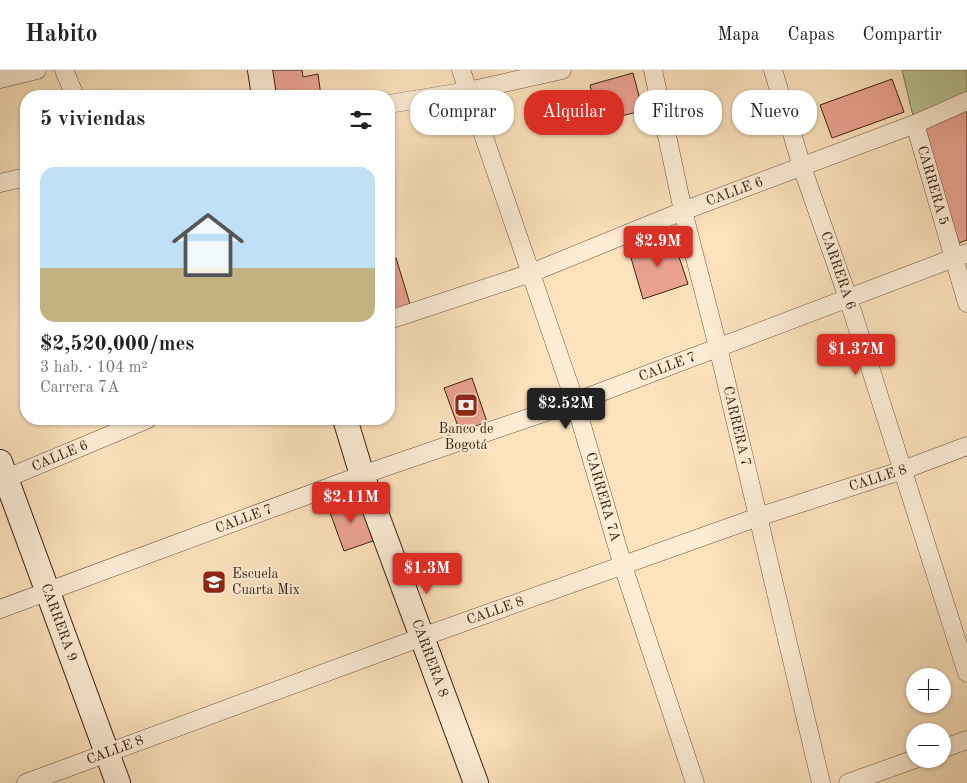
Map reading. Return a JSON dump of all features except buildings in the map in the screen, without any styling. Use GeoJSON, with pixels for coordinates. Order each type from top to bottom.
{"type":"FeatureCollection","features":[{"type":"Feature","properties":{"kind":"main road"},"geometry":{"type":"LineString","coordinates":[[260,70],[263,90]]}},
{"type":"Feature","properties":{"kind":"main road","name":"CARRERA 8"},"geometry":{"type":"LineString","coordinates":[[347,425],[362,475],[476,783]]}},
{"type":"Feature","properties":{"kind":"main road","name":"CARRERA 9"},"geometry":{"type":"LineString","coordinates":[[2,474],[48,591],[118,783]]}},
{"type":"Feature","properties":{"kind":"street"},"geometry":{"type":"LineString","coordinates":[[0,79],[37,70]]}},
{"type":"Feature","properties":{"kind":"street"},"geometry":{"type":"LineString","coordinates":[[64,70],[72,90]]}},
{"type":"Feature","properties":{"kind":"street","name":"CARRERA 7A"},"geometry":{"type":"LineString","coordinates":[[461,70],[468,90]]}},
{"type":"Feature","properties":{"kind":"street"},"geometry":{"type":"LineString","coordinates":[[472,90],[562,70]]}},
{"type":"Feature","properties":{"kind":"street","name":"CARRERA 7"},"geometry":{"type":"LineString","coordinates":[[653,70],[683,211],[718,347],[821,783]]}},
{"type":"Feature","properties":{"kind":"street","name":"CARRERA 6"},"geometry":{"type":"LineString","coordinates":[[773,70],[802,167],[848,298],[967,673]]}},
{"type":"Feature","properties":{"kind":"street"},"geometry":{"type":"LineString","coordinates":[[395,103],[410,101]]}},
{"type":"Feature","properties":{"kind":"street","name":"CALLE 6"},"geometry":{"type":"LineString","coordinates":[[395,318],[531,274],[683,211],[915,124],[967,101]]}},
{"type":"Feature","properties":{"kind":"street","name":"CARRERA 5"},"geometry":{"type":"LineString","coordinates":[[915,124],[961,256],[967,303]]}},
{"type":"Feature","properties":{"kind":"street","name":"CARRERA 7A"},"geometry":{"type":"LineString","coordinates":[[483,135],[575,402],[623,566],[695,783]]}},
{"type":"Feature","properties":{"kind":"street"},"geometry":{"type":"LineString","coordinates":[[0,183],[20,178]]}},
{"type":"Feature","properties":{"kind":"street","name":"CALLE 7"},"geometry":{"type":"LineString","coordinates":[[0,609],[362,475],[575,402],[961,256]]}},
{"type":"Feature","properties":{"kind":"street","name":"CALLE 6"},"geometry":{"type":"LineString","coordinates":[[2,474],[132,425]]}},
{"type":"Feature","properties":{"kind":"street","name":"CALLE 8"},"geometry":{"type":"LineString","coordinates":[[26,783],[422,637],[758,517],[903,470],[967,446]]}},
{"type":"Feature","properties":{"kind":"street"},"geometry":{"type":"LineString","coordinates":[[951,746],[967,740]]}},
{"type":"Feature","properties":{"kind":"street"},"geometry":{"type":"LineString","coordinates":[[848,783],[906,762]]}},
{"type":"Feature","properties":{"kind":"green space"},"geometry":{"type":"Polygon","coordinates":[[[902,70],[967,70],[967,101],[915,124],[902,70]]]}},
{"type":"Feature","properties":{"kind":"place","name":"Banco de Bogotá"},"geometry":{"type":"Point","coordinates":[466,405]}},
{"type":"Feature","properties":{"kind":"place","name":"Escuela Cuarta Mix"},"geometry":{"type":"Point","coordinates":[214,582]}}]}
